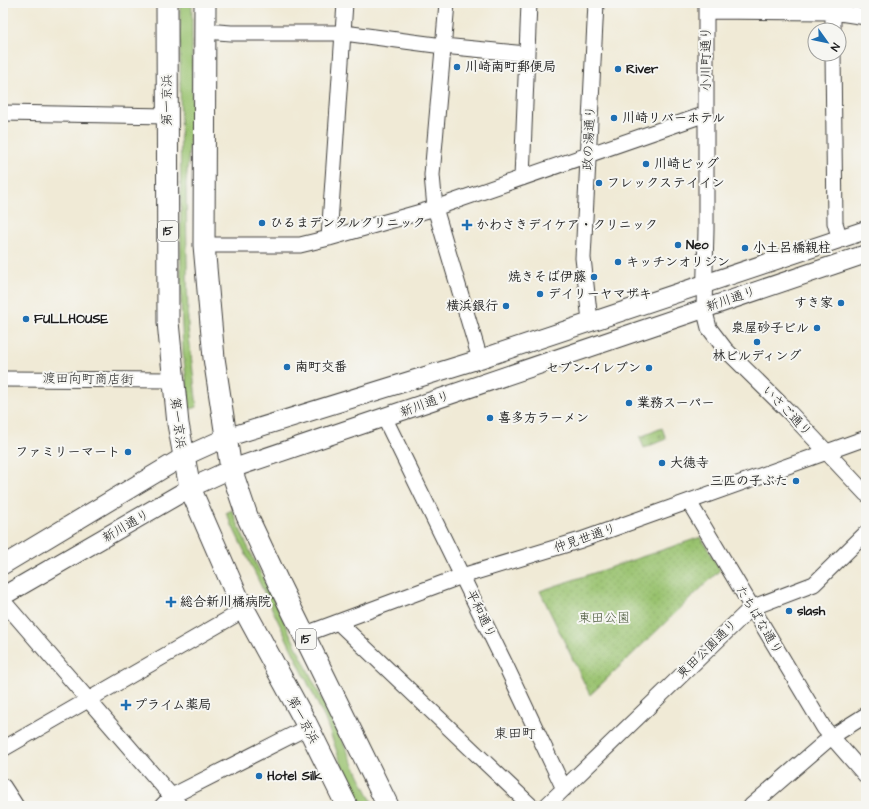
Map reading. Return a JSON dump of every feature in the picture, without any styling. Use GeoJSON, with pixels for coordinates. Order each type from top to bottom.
{"type":"FeatureCollection","features":[{"type":"Feature","properties":{"kind":"highway","name":"第一京浜"},"geometry":{"type":"LineString","coordinates":[[167,3],[168,322],[173,380],[183,457],[190,488],[244,610],[308,727],[343,804]]}},
{"type":"Feature","properties":{"kind":"highway","name":"15"},"geometry":{"type":"LineString","coordinates":[[205,3],[204,245],[214,358],[225,438],[231,469],[247,516],[303,635],[388,806]]}},
{"type":"Feature","properties":{"kind":"main road","name":"新川通り"},"geometry":{"type":"LineString","coordinates":[[3,565],[183,457],[225,438],[480,359],[866,230]]}},
{"type":"Feature","properties":{"kind":"main road","name":"新川通り"},"geometry":{"type":"LineString","coordinates":[[3,596],[190,488],[231,469],[385,419],[510,374],[866,254]]}},
{"type":"Feature","properties":{"kind":"street"},"geometry":{"type":"LineString","coordinates":[[330,238],[345,3]]}},
{"type":"Feature","properties":{"kind":"street"},"geometry":{"type":"LineString","coordinates":[[447,3],[432,175],[435,208],[480,359]]}},
{"type":"Feature","properties":{"kind":"street"},"geometry":{"type":"LineString","coordinates":[[522,178],[529,3]]}},
{"type":"Feature","properties":{"kind":"street","name":"政の湯通り"},"geometry":{"type":"LineString","coordinates":[[590,321],[583,258],[596,3]]}},
{"type":"Feature","properties":{"kind":"street"},"geometry":{"type":"LineString","coordinates":[[706,7],[833,8],[866,17]]}},
{"type":"Feature","properties":{"kind":"street","name":"小川町通り"},"geometry":{"type":"LineString","coordinates":[[706,7],[706,260],[704,308],[709,328]]}},
{"type":"Feature","properties":{"kind":"street"},"geometry":{"type":"LineString","coordinates":[[833,8],[833,22]]}},
{"type":"Feature","properties":{"kind":"street"},"geometry":{"type":"LineString","coordinates":[[205,31],[230,33],[344,32],[443,46],[527,54]]}},
{"type":"Feature","properties":{"kind":"street"},"geometry":{"type":"LineString","coordinates":[[833,62],[835,223],[840,239]]}},
{"type":"Feature","properties":{"kind":"street"},"geometry":{"type":"LineString","coordinates":[[3,113],[167,116]]}},
{"type":"Feature","properties":{"kind":"street"},"geometry":{"type":"LineString","coordinates":[[204,245],[300,245],[330,238],[435,208],[706,114]]}},
{"type":"Feature","properties":{"kind":"street","name":"いさご通り"},"geometry":{"type":"LineString","coordinates":[[709,328],[725,349],[826,451],[866,494]]}},
{"type":"Feature","properties":{"kind":"street","name":"渡田向町商店街"},"geometry":{"type":"LineString","coordinates":[[3,379],[173,380]]}},
{"type":"Feature","properties":{"kind":"street","name":"平和通り"},"geometry":{"type":"LineString","coordinates":[[385,419],[564,789]]}},
{"type":"Feature","properties":{"kind":"street","name":"仲見世通り"},"geometry":{"type":"LineString","coordinates":[[303,635],[462,576],[567,544],[866,438]]}},
{"type":"Feature","properties":{"kind":"street","name":"たちばな通り"},"geometry":{"type":"LineString","coordinates":[[689,502],[824,728],[866,776]]}},
{"type":"Feature","properties":{"kind":"street","name":"東田公園通り"},"geometry":{"type":"LineString","coordinates":[[564,789],[751,608],[814,584],[866,533]]}},
{"type":"Feature","properties":{"kind":"street"},"geometry":{"type":"LineString","coordinates":[[3,601],[171,803],[308,727]]}},
{"type":"Feature","properties":{"kind":"street"},"geometry":{"type":"LineString","coordinates":[[3,748],[86,699],[244,610]]}},
{"type":"Feature","properties":{"kind":"street"},"geometry":{"type":"LineString","coordinates":[[338,622],[531,806]]}},
{"type":"Feature","properties":{"kind":"street"},"geometry":{"type":"LineString","coordinates":[[751,806],[831,737],[866,715]]}},
{"type":"Feature","properties":{"kind":"street"},"geometry":{"type":"LineString","coordinates":[[3,786],[16,806]]}},
{"type":"Feature","properties":{"kind":"street"},"geometry":{"type":"LineString","coordinates":[[546,806],[564,789]]}},
{"type":"Feature","properties":{"kind":"green space"},"geometry":{"type":"Polygon","coordinates":[[[180,3],[192,3],[192,112],[186,185],[188,328],[197,407],[190,409],[183,353],[181,303],[180,3]]]}},
{"type":"Feature","properties":{"kind":"green space"},"geometry":{"type":"Polygon","coordinates":[[[662,428],[666,439],[644,448],[640,437],[662,428]]]}},
{"type":"Feature","properties":{"kind":"green space"},"geometry":{"type":"Polygon","coordinates":[[[232,510],[246,543],[374,806],[361,806],[347,779],[325,719],[226,513],[232,510]]]}},
{"type":"Feature","properties":{"kind":"green space","name":"東田公園"},"geometry":{"type":"Polygon","coordinates":[[[701,537],[720,570],[590,695],[540,591],[701,537]]]}},
{"type":"Feature","properties":{"kind":"place","name":"川崎南町郵便局"},"geometry":{"type":"Point","coordinates":[457,67]}},
{"type":"Feature","properties":{"kind":"place","name":"River"},"geometry":{"type":"Point","coordinates":[618,69]}},
{"type":"Feature","properties":{"kind":"place","name":"川崎リバーホテル"},"geometry":{"type":"Point","coordinates":[614,118]}},
{"type":"Feature","properties":{"kind":"place","name":"川崎ビッグ"},"geometry":{"type":"Point","coordinates":[646,164]}},
{"type":"Feature","properties":{"kind":"place","name":"フレックステイイン"},"geometry":{"type":"Point","coordinates":[599,183]}},
{"type":"Feature","properties":{"kind":"place","name":"ひるまデンタルクリニック"},"geometry":{"type":"Point","coordinates":[262,223]}},
{"type":"Feature","properties":{"kind":"place","name":"かわさきデイケア・クリニック"},"geometry":{"type":"Point","coordinates":[467,225]}},
{"type":"Feature","properties":{"kind":"place","name":"Neo"},"geometry":{"type":"Point","coordinates":[678,245]}},
{"type":"Feature","properties":{"kind":"place","name":"小土呂橋親柱"},"geometry":{"type":"Point","coordinates":[745,248]}},
{"type":"Feature","properties":{"kind":"place","name":"キッチンオリジン"},"geometry":{"type":"Point","coordinates":[618,262]}},
{"type":"Feature","properties":{"kind":"place","name":"焼きそば伊藤"},"geometry":{"type":"Point","coordinates":[594,277]}},
{"type":"Feature","properties":{"kind":"place","name":"デイリーヤマザキ"},"geometry":{"type":"Point","coordinates":[540,294]}},
{"type":"Feature","properties":{"kind":"place","name":"すき家"},"geometry":{"type":"Point","coordinates":[841,303]}},
{"type":"Feature","properties":{"kind":"place","name":"横浜銀行"},"geometry":{"type":"Point","coordinates":[506,306]}},
{"type":"Feature","properties":{"kind":"place","name":"FULLHOUSE"},"geometry":{"type":"Point","coordinates":[26,319]}},
{"type":"Feature","properties":{"kind":"place","name":"泉屋砂子ビル"},"geometry":{"type":"Point","coordinates":[817,328]}},
{"type":"Feature","properties":{"kind":"place","name":"林ビルディング"},"geometry":{"type":"Point","coordinates":[757,342]}},
{"type":"Feature","properties":{"kind":"place","name":"南町交番"},"geometry":{"type":"Point","coordinates":[287,367]}},
{"type":"Feature","properties":{"kind":"place","name":"セブン-イレブン"},"geometry":{"type":"Point","coordinates":[649,368]}},
{"type":"Feature","properties":{"kind":"place","name":"業務スーパー"},"geometry":{"type":"Point","coordinates":[629,403]}},
{"type":"Feature","properties":{"kind":"place","name":"喜多方ラーメン"},"geometry":{"type":"Point","coordinates":[490,418]}},
{"type":"Feature","properties":{"kind":"place","name":"ファミリーマート"},"geometry":{"type":"Point","coordinates":[128,452]}},
{"type":"Feature","properties":{"kind":"place","name":"大徳寺"},"geometry":{"type":"Point","coordinates":[662,463]}},
{"type":"Feature","properties":{"kind":"place","name":"三匹の子ぶた"},"geometry":{"type":"Point","coordinates":[796,481]}},
{"type":"Feature","properties":{"kind":"place","name":"総合新川橘病院"},"geometry":{"type":"Point","coordinates":[171,602]}},
{"type":"Feature","properties":{"kind":"place","name":"slash"},"geometry":{"type":"Point","coordinates":[789,611]}},
{"type":"Feature","properties":{"kind":"place","name":"プライム薬局"},"geometry":{"type":"Point","coordinates":[126,705]}},
{"type":"Feature","properties":{"kind":"place","name":"Hotel Silk"},"geometry":{"type":"Point","coordinates":[259,776]}},
{"type":"Feature","properties":{"kind":"district","name":"東田町"},"geometry":{"type":"Point","coordinates":[515,734]}}]}
